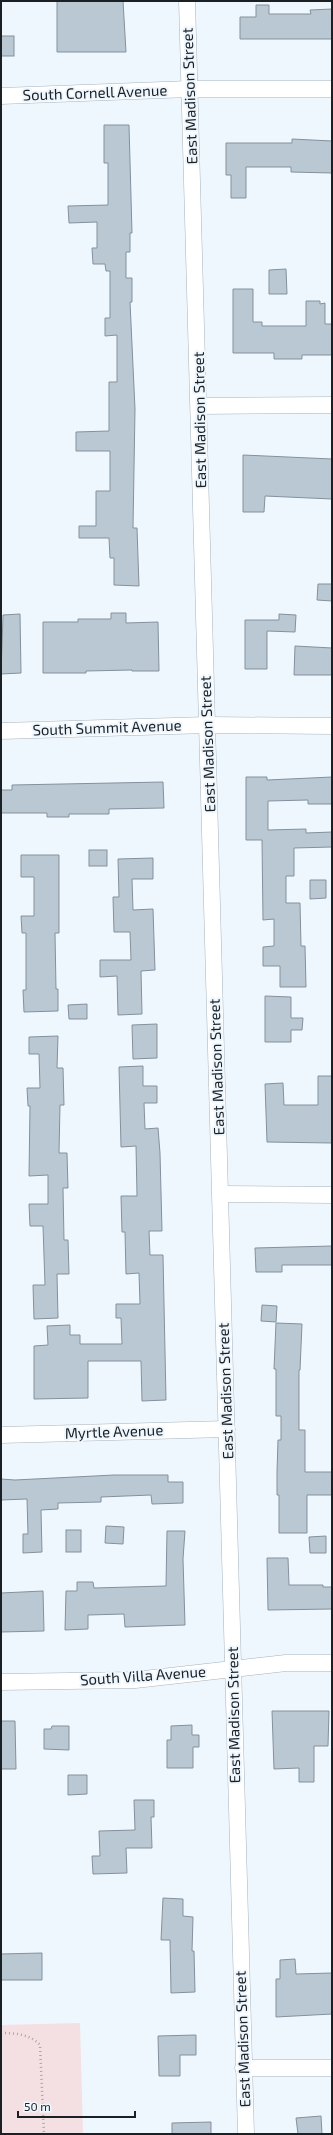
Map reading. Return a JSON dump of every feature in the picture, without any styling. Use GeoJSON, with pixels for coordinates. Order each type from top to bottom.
{"type":"FeatureCollection","features":[{"type":"Feature","properties":{"kind":"street","name":"East Madison Street"},"geometry":{"type":"LineString","coordinates":[[187,1],[200,406],[243,2068],[246,2134]]}},
{"type":"Feature","properties":{"kind":"street","name":"South Cornell Avenue"},"geometry":{"type":"LineString","coordinates":[[1,96],[190,89],[332,89]]}},
{"type":"Feature","properties":{"kind":"street"},"geometry":{"type":"LineString","coordinates":[[200,406],[332,405]]}},
{"type":"Feature","properties":{"kind":"street","name":"South Summit Avenue"},"geometry":{"type":"LineString","coordinates":[[1,731],[208,725],[332,726]]}},
{"type":"Feature","properties":{"kind":"street"},"geometry":{"type":"LineString","coordinates":[[220,1194],[332,1195]]}},
{"type":"Feature","properties":{"kind":"street","name":"Myrtle Avenue"},"geometry":{"type":"LineString","coordinates":[[1,1435],[227,1429]]}},
{"type":"Feature","properties":{"kind":"street","name":"South Villa Avenue"},"geometry":{"type":"LineString","coordinates":[[1,1682],[135,1680],[286,1663],[332,1664]]}},
{"type":"Feature","properties":{"kind":"street"},"geometry":{"type":"LineString","coordinates":[[243,2068],[332,2068]]}},
{"type":"Feature","properties":{"kind":"path"},"geometry":{"type":"LineString","coordinates":[[1,2033],[21,2034],[34,2038],[40,2045],[44,2134]]}},
{"type":"Feature","properties":{"kind":"shaded area"},"geometry":{"type":"Polygon","coordinates":[[[80,2023],[83,2134],[1,2134],[1,2025],[80,2023]]]}},
{"type":"Feature","properties":{"kind":"building"},"geometry":{"type":"Polygon","coordinates":[[[57,1],[123,1],[126,52],[57,52],[57,1]]]}},
{"type":"Feature","properties":{"kind":"building"},"geometry":{"type":"Polygon","coordinates":[[[256,5],[269,5],[269,14],[311,14],[310,10],[332,9],[332,39],[240,39],[240,17],[256,17],[256,5]]]}},
{"type":"Feature","properties":{"kind":"building"},"geometry":{"type":"Polygon","coordinates":[[[1,36],[14,36],[14,56],[1,56],[1,36]]]}},
{"type":"Feature","properties":{"kind":"building"},"geometry":{"type":"Polygon","coordinates":[[[104,125],[129,125],[132,233],[130,233],[130,252],[126,252],[126,278],[132,278],[132,302],[130,302],[135,409],[133,528],[137,528],[139,586],[114,585],[114,558],[110,558],[109,538],[79,538],[79,526],[96,526],[96,491],[110,491],[110,451],[76,451],[76,432],[109,431],[109,382],[117,382],[117,335],[105,336],[105,318],[110,318],[110,271],[106,271],[105,264],[93,264],[92,248],[97,248],[97,222],[69,223],[68,206],[108,205],[108,163],[104,163],[104,125]]]}},
{"type":"Feature","properties":{"kind":"building"},"geometry":{"type":"Polygon","coordinates":[[[292,139],[332,141],[332,173],[291,172],[291,167],[246,167],[246,198],[231,198],[231,175],[226,175],[226,143],[292,143],[292,139]]]}},
{"type":"Feature","properties":{"kind":"building"},"geometry":{"type":"Polygon","coordinates":[[[286,269],[287,294],[269,294],[269,270],[286,269]]]}},
{"type":"Feature","properties":{"kind":"building"},"geometry":{"type":"Polygon","coordinates":[[[233,289],[253,289],[253,322],[262,322],[262,326],[306,326],[306,301],[320,301],[320,304],[325,303],[325,324],[332,324],[332,355],[302,355],[302,359],[274,359],[274,353],[233,353],[233,289]]]}},
{"type":"Feature","properties":{"kind":"building"},"geometry":{"type":"Polygon","coordinates":[[[243,455],[332,459],[332,499],[265,496],[264,512],[243,512],[243,455]]]}},
{"type":"Feature","properties":{"kind":"building"},"geometry":{"type":"Polygon","coordinates":[[[318,584],[332,584],[332,601],[317,600],[318,584]]]}},
{"type":"Feature","properties":{"kind":"building"},"geometry":{"type":"Polygon","coordinates":[[[111,613],[126,613],[126,623],[158,622],[159,671],[132,670],[86,671],[86,673],[43,673],[43,622],[78,622],[78,619],[111,619],[111,613]]]}},
{"type":"Feature","properties":{"kind":"building"},"geometry":{"type":"Polygon","coordinates":[[[20,614],[21,673],[1,674],[3,615],[20,614]]]}},
{"type":"Feature","properties":{"kind":"building"},"geometry":{"type":"Polygon","coordinates":[[[279,614],[296,615],[295,632],[267,631],[267,669],[245,669],[245,620],[279,620],[279,614]]]}},
{"type":"Feature","properties":{"kind":"building"},"geometry":{"type":"Polygon","coordinates":[[[295,646],[332,648],[332,675],[294,675],[295,646]]]}},
{"type":"Feature","properties":{"kind":"building"},"geometry":{"type":"Polygon","coordinates":[[[246,777],[267,777],[267,780],[332,777],[332,804],[308,804],[308,800],[268,801],[268,830],[306,829],[306,833],[332,832],[332,847],[294,848],[294,876],[286,876],[286,903],[300,903],[301,946],[305,946],[306,987],[280,987],[280,966],[263,966],[263,947],[274,946],[274,919],[263,920],[262,840],[246,840],[246,777]]]}},
{"type":"Feature","properties":{"kind":"building"},"geometry":{"type":"Polygon","coordinates":[[[163,782],[164,808],[109,809],[109,814],[69,814],[69,817],[47,817],[47,813],[1,813],[1,790],[12,790],[12,785],[163,782]]]}},
{"type":"Feature","properties":{"kind":"building"},"geometry":{"type":"Polygon","coordinates":[[[89,850],[107,850],[107,866],[89,866],[89,850]]]}},
{"type":"Feature","properties":{"kind":"building"},"geometry":{"type":"Polygon","coordinates":[[[21,855],[59,855],[59,933],[55,933],[58,1011],[24,1012],[23,990],[26,990],[26,933],[22,933],[21,916],[34,916],[34,877],[21,877],[21,855]]]}},
{"type":"Feature","properties":{"kind":"building"},"geometry":{"type":"Polygon","coordinates":[[[153,858],[153,879],[132,879],[133,910],[153,909],[155,970],[141,971],[142,1014],[118,1015],[117,976],[100,977],[100,960],[131,960],[130,932],[114,932],[113,897],[119,897],[118,859],[153,858]]]}},
{"type":"Feature","properties":{"kind":"building"},"geometry":{"type":"Polygon","coordinates":[[[310,880],[326,880],[326,898],[310,899],[310,880]]]}},
{"type":"Feature","properties":{"kind":"building"},"geometry":{"type":"Polygon","coordinates":[[[265,996],[291,997],[291,1018],[303,1018],[302,1030],[291,1030],[291,1042],[265,1042],[265,996]]]}},
{"type":"Feature","properties":{"kind":"building"},"geometry":{"type":"Polygon","coordinates":[[[87,1004],[87,1019],[69,1019],[68,1005],[87,1004]]]}},
{"type":"Feature","properties":{"kind":"building"},"geometry":{"type":"Polygon","coordinates":[[[157,1024],[157,1058],[133,1059],[132,1025],[157,1024]]]}},
{"type":"Feature","properties":{"kind":"building"},"geometry":{"type":"Polygon","coordinates":[[[58,1036],[57,1068],[63,1068],[64,1105],[60,1105],[59,1153],[67,1153],[68,1188],[63,1188],[64,1240],[68,1240],[69,1274],[57,1274],[58,1318],[34,1319],[33,1285],[45,1285],[43,1226],[30,1226],[29,1204],[48,1204],[48,1175],[29,1176],[30,1106],[28,1106],[27,1088],[40,1088],[39,1054],[29,1054],[29,1037],[58,1036]]]}},
{"type":"Feature","properties":{"kind":"building"},"geometry":{"type":"Polygon","coordinates":[[[143,1066],[143,1086],[157,1086],[157,1103],[144,1103],[145,1129],[158,1128],[160,1153],[162,1231],[149,1231],[150,1255],[163,1255],[166,1400],[142,1401],[141,1361],[88,1361],[88,1398],[34,1399],[34,1346],[48,1345],[47,1326],[70,1325],[70,1335],[80,1335],[80,1344],[122,1344],[121,1318],[116,1318],[116,1304],[140,1304],[139,1273],[126,1274],[125,1232],[122,1232],[121,1196],[137,1196],[136,1146],[121,1147],[119,1067],[143,1066]]]}},
{"type":"Feature","properties":{"kind":"building"},"geometry":{"type":"Polygon","coordinates":[[[318,1076],[332,1076],[332,1143],[267,1142],[265,1084],[283,1083],[284,1105],[318,1105],[318,1076]]]}},
{"type":"Feature","properties":{"kind":"building"},"geometry":{"type":"Polygon","coordinates":[[[332,1246],[332,1265],[282,1265],[282,1272],[256,1272],[255,1248],[332,1246]]]}},
{"type":"Feature","properties":{"kind":"building"},"geometry":{"type":"Polygon","coordinates":[[[262,1305],[277,1306],[276,1322],[261,1321],[262,1305]]]}},
{"type":"Feature","properties":{"kind":"building"},"geometry":{"type":"Polygon","coordinates":[[[276,1323],[302,1324],[299,1370],[299,1430],[305,1430],[305,1472],[332,1472],[332,1495],[307,1495],[307,1533],[279,1533],[279,1495],[277,1495],[277,1472],[278,1440],[281,1440],[281,1416],[276,1416],[276,1369],[274,1369],[276,1323]]]}},
{"type":"Feature","properties":{"kind":"building"},"geometry":{"type":"Polygon","coordinates":[[[114,1475],[168,1475],[168,1482],[183,1482],[183,1503],[152,1504],[151,1495],[101,1497],[101,1502],[58,1503],[58,1509],[41,1510],[42,1552],[23,1553],[23,1534],[28,1534],[27,1499],[1,1500],[1,1479],[15,1480],[114,1475]]]}},
{"type":"Feature","properties":{"kind":"building"},"geometry":{"type":"Polygon","coordinates":[[[106,1526],[124,1527],[123,1544],[105,1543],[106,1526]]]}},
{"type":"Feature","properties":{"kind":"building"},"geometry":{"type":"Polygon","coordinates":[[[66,1530],[81,1530],[81,1552],[66,1552],[66,1530]]]}},
{"type":"Feature","properties":{"kind":"building"},"geometry":{"type":"Polygon","coordinates":[[[167,1531],[185,1531],[183,1559],[185,1625],[125,1627],[124,1614],[88,1615],[88,1629],[65,1630],[66,1591],[77,1591],[77,1582],[93,1582],[94,1588],[166,1586],[167,1531]]]}},
{"type":"Feature","properties":{"kind":"building"},"geometry":{"type":"Polygon","coordinates":[[[326,1536],[326,1553],[310,1553],[309,1537],[326,1536]]]}},
{"type":"Feature","properties":{"kind":"building"},"geometry":{"type":"Polygon","coordinates":[[[267,1558],[288,1558],[289,1585],[323,1585],[323,1587],[332,1587],[332,1609],[268,1610],[267,1558]]]}},
{"type":"Feature","properties":{"kind":"building"},"geometry":{"type":"Polygon","coordinates":[[[43,1591],[44,1631],[1,1632],[1,1593],[43,1591]]]}},
{"type":"Feature","properties":{"kind":"building"},"geometry":{"type":"Polygon","coordinates":[[[272,1711],[329,1711],[328,1746],[314,1746],[314,1782],[299,1782],[299,1768],[274,1769],[272,1711]]]}},
{"type":"Feature","properties":{"kind":"building"},"geometry":{"type":"Polygon","coordinates":[[[1,1721],[15,1721],[16,1769],[1,1769],[1,1721]]]}},
{"type":"Feature","properties":{"kind":"building"},"geometry":{"type":"Polygon","coordinates":[[[192,1725],[192,1735],[199,1735],[199,1747],[193,1747],[193,1768],[167,1768],[167,1740],[171,1740],[171,1726],[192,1725]]]}},
{"type":"Feature","properties":{"kind":"building"},"geometry":{"type":"Polygon","coordinates":[[[52,1726],[69,1726],[69,1750],[44,1749],[44,1729],[51,1729],[52,1726]]]}},
{"type":"Feature","properties":{"kind":"building"},"geometry":{"type":"Polygon","coordinates":[[[68,1775],[87,1775],[87,1794],[68,1795],[68,1775]]]}},
{"type":"Feature","properties":{"kind":"building"},"geometry":{"type":"Polygon","coordinates":[[[134,1800],[154,1800],[154,1817],[151,1817],[152,1848],[126,1848],[127,1873],[93,1874],[92,1856],[100,1856],[99,1831],[135,1830],[134,1800]]]}},
{"type":"Feature","properties":{"kind":"building"},"geometry":{"type":"Polygon","coordinates":[[[163,1898],[183,1899],[183,1916],[193,1917],[192,1951],[194,1951],[195,1992],[171,1993],[170,1940],[161,1940],[163,1898]]]}},
{"type":"Feature","properties":{"kind":"building"},"geometry":{"type":"Polygon","coordinates":[[[42,1953],[42,1980],[1,1980],[1,1954],[42,1953]]]}},
{"type":"Feature","properties":{"kind":"building"},"geometry":{"type":"Polygon","coordinates":[[[295,1959],[296,1974],[332,1973],[332,2014],[276,2017],[276,1979],[280,1979],[280,1960],[295,1959]]]}},
{"type":"Feature","properties":{"kind":"building"},"geometry":{"type":"Polygon","coordinates":[[[196,2035],[196,2055],[180,2055],[180,2076],[159,2076],[158,2036],[196,2035]]]}},
{"type":"Feature","properties":{"kind":"building"},"geometry":{"type":"Polygon","coordinates":[[[321,2116],[322,2134],[298,2134],[296,2118],[321,2116]]]}},
{"type":"Feature","properties":{"kind":"building"},"geometry":{"type":"Polygon","coordinates":[[[211,2122],[211,2134],[172,2134],[172,2123],[211,2122]]]}}]}
